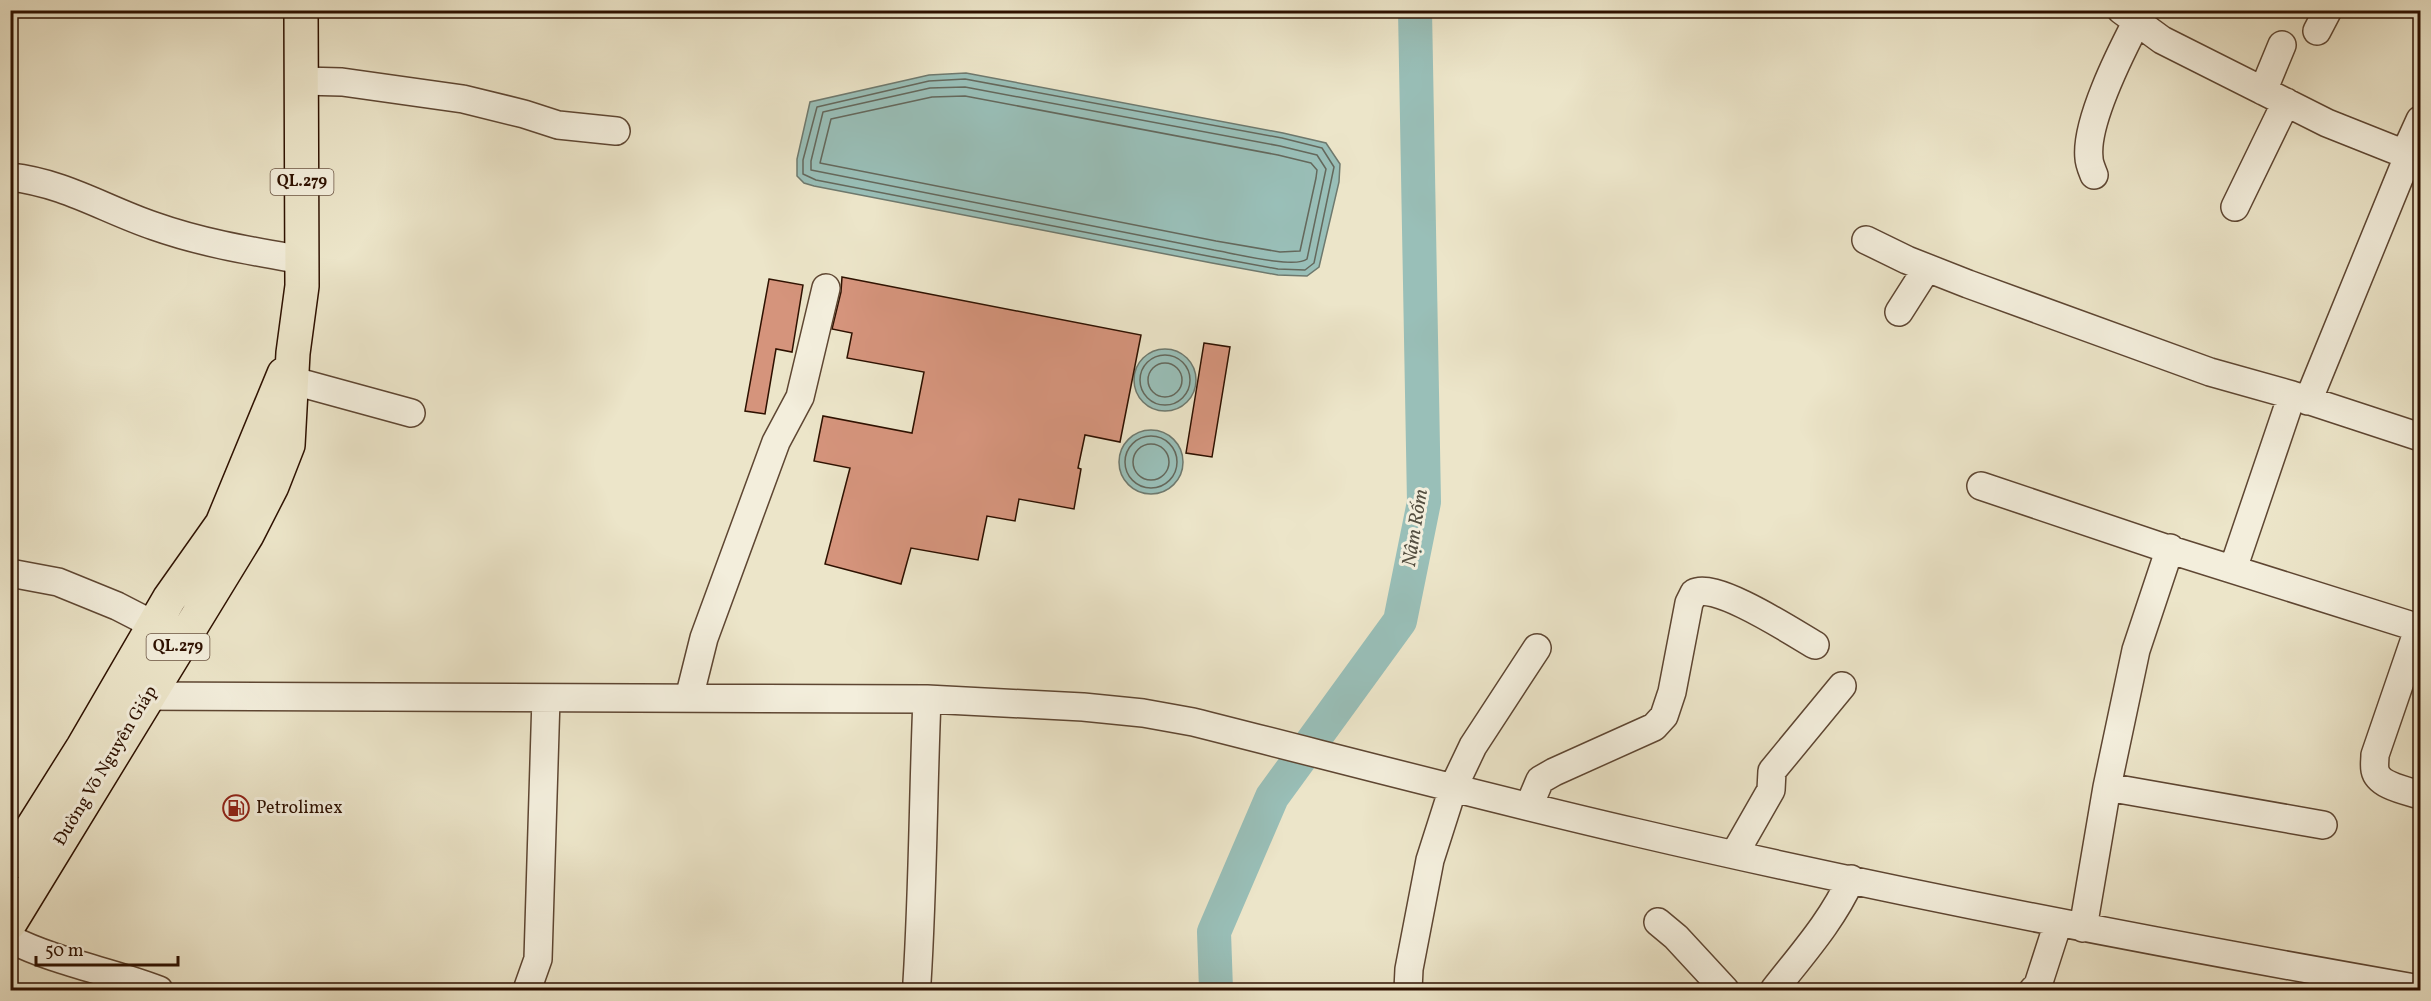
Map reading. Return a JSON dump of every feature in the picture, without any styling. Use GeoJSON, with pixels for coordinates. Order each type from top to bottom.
{"type":"FeatureCollection","features":[{"type":"Feature","properties":{"kind":"highway","name":"QL.279"},"geometry":{"type":"LineString","coordinates":[[289,370],[302,286],[301,10]]}},
{"type":"Feature","properties":{"kind":"highway","name":"Đường Võ Nguyên Giáp"},"geometry":{"type":"LineString","coordinates":[[10,863],[169,599],[222,524],[289,370]]}},
{"type":"Feature","properties":{"kind":"highway","name":"Đường Võ Nguyên Giáp"},"geometry":{"type":"LineString","coordinates":[[10,922],[247,535],[272,486],[288,445],[289,370]]}},
{"type":"Feature","properties":{"kind":"street"},"geometry":{"type":"LineString","coordinates":[[2094,175],[2089,159],[2093,123],[2117,62],[2129,17],[2162,40],[2327,123],[2412,156]]}},
{"type":"Feature","properties":{"kind":"street"},"geometry":{"type":"LineString","coordinates":[[2235,207],[2275,97],[2282,45]]}},
{"type":"Feature","properties":{"kind":"street"},"geometry":{"type":"LineString","coordinates":[[302,81],[342,82],[463,99],[558,125],[616,131]]}},
{"type":"Feature","properties":{"kind":"street"},"geometry":{"type":"LineString","coordinates":[[2233,569],[2300,398],[2412,156],[2421,120]]}},
{"type":"Feature","properties":{"kind":"street"},"geometry":{"type":"LineString","coordinates":[[10,177],[33,179],[60,187],[150,225],[195,240],[302,260]]}},
{"type":"Feature","properties":{"kind":"street"},"geometry":{"type":"LineString","coordinates":[[1866,240],[1927,268],[2210,372],[2421,437]]}},
{"type":"Feature","properties":{"kind":"street"},"geometry":{"type":"LineString","coordinates":[[1899,312],[1927,268]]}},
{"type":"Feature","properties":{"kind":"street"},"geometry":{"type":"LineString","coordinates":[[689,698],[704,638],[772,453],[800,397],[826,288]]}},
{"type":"Feature","properties":{"kind":"street"},"geometry":{"type":"LineString","coordinates":[[289,370],[411,413]]}},
{"type":"Feature","properties":{"kind":"street"},"geometry":{"type":"LineString","coordinates":[[1981,486],[2233,569],[2420,626],[2375,755],[2375,771],[2378,777],[2391,786],[2421,795]]}},
{"type":"Feature","properties":{"kind":"street"},"geometry":{"type":"LineString","coordinates":[[2033,990],[2070,926],[2107,787],[2136,650],[2170,548]]}},
{"type":"Feature","properties":{"kind":"street"},"geometry":{"type":"LineString","coordinates":[[10,573],[58,582],[117,606],[154,625]]}},
{"type":"Feature","properties":{"kind":"street"},"geometry":{"type":"LineString","coordinates":[[1529,806],[1540,780],[1654,728],[1664,716],[1672,692],[1689,603],[1694,593],[1707,590],[1744,604],[1815,645]]}},
{"type":"Feature","properties":{"kind":"street"},"geometry":{"type":"LineString","coordinates":[[1416,987],[1414,936],[1444,786],[1537,648]]}},
{"type":"Feature","properties":{"kind":"street"},"geometry":{"type":"LineString","coordinates":[[1735,853],[1771,790],[1772,771],[1842,686]]}},
{"type":"Feature","properties":{"kind":"street"},"geometry":{"type":"LineString","coordinates":[[113,694],[927,699],[1083,707],[1143,713],[1193,722],[1636,832],[1851,879],[2070,926],[2421,989]]}},
{"type":"Feature","properties":{"kind":"street"},"geometry":{"type":"LineString","coordinates":[[527,990],[538,960],[546,698]]}},
{"type":"Feature","properties":{"kind":"street"},"geometry":{"type":"LineString","coordinates":[[917,982],[927,699]]}},
{"type":"Feature","properties":{"kind":"street"},"geometry":{"type":"LineString","coordinates":[[2107,787],[2323,825]]}},
{"type":"Feature","properties":{"kind":"street"},"geometry":{"type":"LineString","coordinates":[[1774,990],[1823,929],[1843,897],[1851,879]]}},
{"type":"Feature","properties":{"kind":"street"},"geometry":{"type":"LineString","coordinates":[[1658,922],[1676,937],[1725,990]]}},
{"type":"Feature","properties":{"kind":"street"},"geometry":{"type":"LineString","coordinates":[[10,939],[80,966],[159,990]]}},
{"type":"Feature","properties":{"kind":"water"},"geometry":{"type":"Polygon","coordinates":[[[966,73],[1326,143],[1340,164],[1339,182],[1319,267],[1307,276],[1278,275],[814,186],[804,183],[797,176],[797,159],[810,102],[929,75],[966,73]]]}},
{"type":"Feature","properties":{"kind":"water"},"geometry":{"type":"Polygon","coordinates":[[[1165,349],[1182,354],[1187,358],[1191,363],[1196,380],[1191,397],[1187,402],[1182,406],[1165,411],[1148,406],[1143,402],[1139,397],[1134,380],[1139,363],[1143,358],[1148,354],[1165,349]]]}},
{"type":"Feature","properties":{"kind":"water"},"geometry":{"type":"Polygon","coordinates":[[[1151,430],[1174,439],[1183,462],[1174,485],[1151,494],[1128,485],[1119,462],[1128,439],[1151,430]]]}},
{"type":"Feature","properties":{"kind":"building"},"geometry":{"type":"Polygon","coordinates":[[[842,277],[1141,335],[1120,442],[1085,435],[1078,468],[1081,469],[1074,509],[1019,499],[1015,521],[987,516],[978,560],[911,548],[901,584],[825,564],[850,468],[814,461],[823,416],[912,433],[924,372],[847,358],[852,333],[832,329],[841,292],[842,277]]]}},
{"type":"Feature","properties":{"kind":"building"},"geometry":{"type":"Polygon","coordinates":[[[769,279],[803,285],[792,352],[776,349],[765,414],[745,411],[769,279]]]}},
{"type":"Feature","properties":{"kind":"building"},"geometry":{"type":"Polygon","coordinates":[[[1204,343],[1230,347],[1212,457],[1186,453],[1204,343]]]}},
{"type":"Feature","properties":{"kind":"waterway","name":"Nậm Rốm"},"geometry":{"type":"LineString","coordinates":[[1216,990],[1214,932],[1272,797],[1400,621],[1424,502],[1415,10]]}},
{"type":"Feature","properties":{"kind":"place","name":"Petrolimex"},"geometry":{"type":"Point","coordinates":[236,808]}}]}
